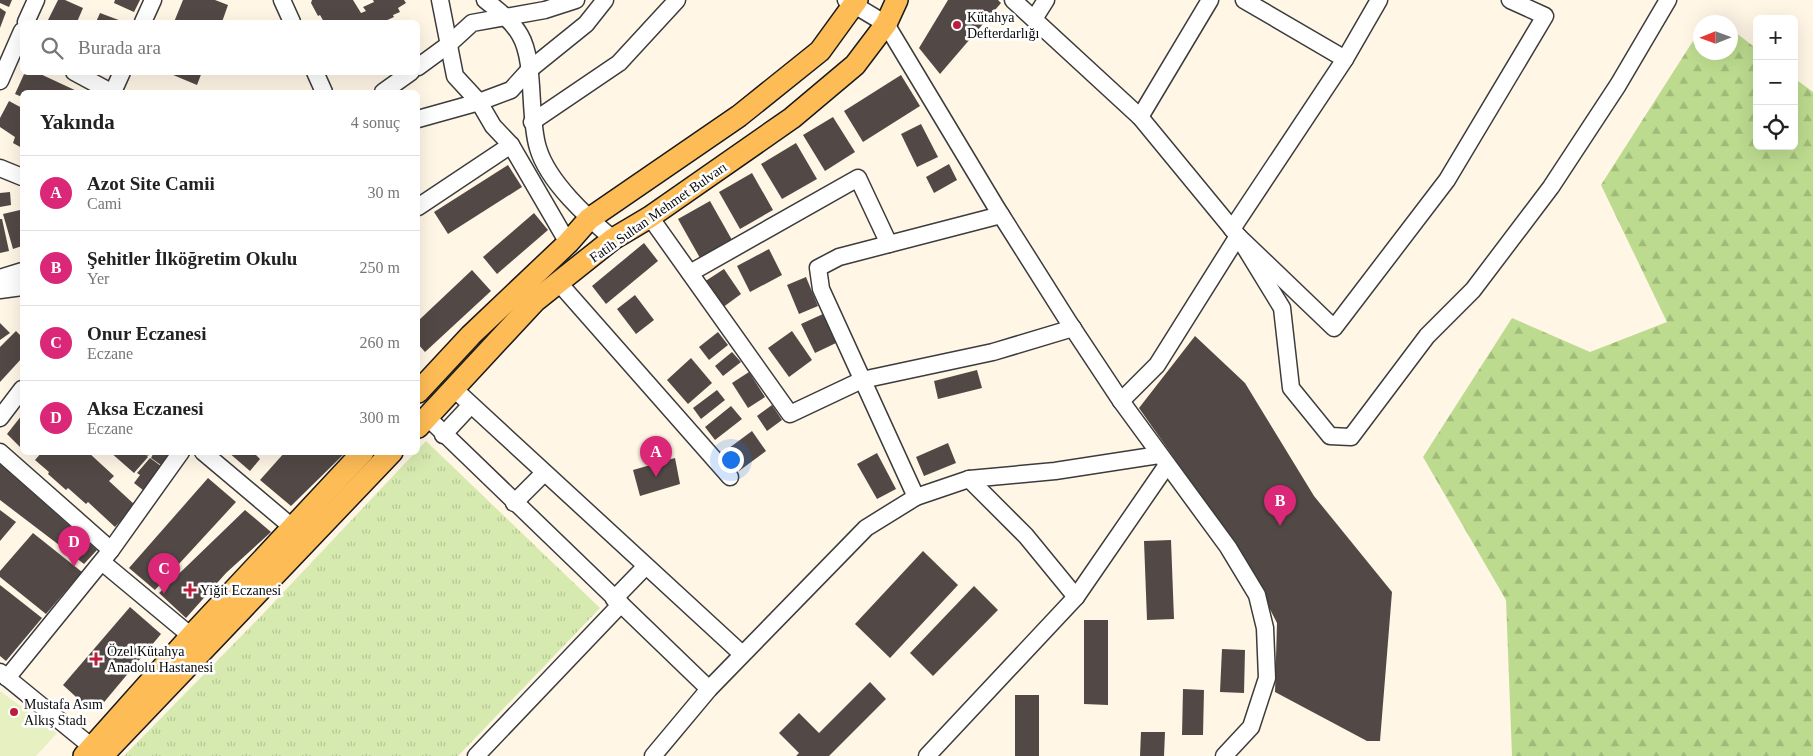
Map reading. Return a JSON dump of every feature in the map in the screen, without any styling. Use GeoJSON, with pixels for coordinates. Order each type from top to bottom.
{"type":"FeatureCollection","features":[{"type":"Feature","properties":{"kind":"main road","name":"Fatih Sultan Mehmet Bulvarı"},"geometry":{"type":"LineString","coordinates":[[421,418],[535,301],[613,239],[650,217],[792,118],[855,65],[886,24],[897,0]]}},
{"type":"Feature","properties":{"kind":"main road","name":"Fatih Sultan Mehmet Bulvarı"},"geometry":{"type":"LineString","coordinates":[[424,381],[568,243],[589,219],[739,116],[820,51],[852,2]]}},
{"type":"Feature","properties":{"kind":"main road"},"geometry":{"type":"LineString","coordinates":[[424,381],[452,387]]}},
{"type":"Feature","properties":{"kind":"main road"},"geometry":{"type":"LineString","coordinates":[[93,753],[191,636],[360,455]]}},
{"type":"Feature","properties":{"kind":"main road"},"geometry":{"type":"LineString","coordinates":[[93,753],[389,455]]}},
{"type":"Feature","properties":{"kind":"street"},"geometry":{"type":"LineString","coordinates":[[27,20],[36,0]]}},
{"type":"Feature","properties":{"kind":"street"},"geometry":{"type":"LineString","coordinates":[[144,20],[153,0]]}},
{"type":"Feature","properties":{"kind":"street"},"geometry":{"type":"LineString","coordinates":[[282,0],[291,20]]}},
{"type":"Feature","properties":{"kind":"street"},"geometry":{"type":"LineString","coordinates":[[440,0],[455,76],[479,102],[493,126],[511,145],[568,243]]}},
{"type":"Feature","properties":{"kind":"street"},"geometry":{"type":"LineString","coordinates":[[485,0],[504,15],[521,35],[529,70],[532,122],[538,150],[562,190],[589,219],[613,239]]}},
{"type":"Feature","properties":{"kind":"street"},"geometry":{"type":"LineString","coordinates":[[420,66],[448,45],[472,23],[504,15],[544,10],[576,0]]}},
{"type":"Feature","properties":{"kind":"street"},"geometry":{"type":"LineString","coordinates":[[420,118],[479,102],[511,90],[529,70],[586,24],[605,0]]}},
{"type":"Feature","properties":{"kind":"street"},"geometry":{"type":"LineString","coordinates":[[532,122],[619,63],[676,0]]}},
{"type":"Feature","properties":{"kind":"street"},"geometry":{"type":"LineString","coordinates":[[1012,0],[1140,116],[1235,232],[1334,328],[1447,180],[1545,16],[1510,0]]}},
{"type":"Feature","properties":{"kind":"street"},"geometry":{"type":"LineString","coordinates":[[1034,19],[1046,0]]}},
{"type":"Feature","properties":{"kind":"street"},"geometry":{"type":"LineString","coordinates":[[1140,116],[1210,0]]}},
{"type":"Feature","properties":{"kind":"street"},"geometry":{"type":"LineString","coordinates":[[1244,0],[1345,59]]}},
{"type":"Feature","properties":{"kind":"street"},"geometry":{"type":"LineString","coordinates":[[1121,401],[1157,365],[1235,232],[1345,59],[1379,0]]}},
{"type":"Feature","properties":{"kind":"street"},"geometry":{"type":"LineString","coordinates":[[1235,232],[1282,308],[1291,388],[1330,436],[1350,437],[1427,336],[1473,290],[1551,187],[1618,85],[1668,0]]}},
{"type":"Feature","properties":{"kind":"street"},"geometry":{"type":"LineString","coordinates":[[852,2],[886,24],[1001,215],[1121,401],[1233,555],[1257,595],[1265,628],[1267,678],[1251,727],[1224,756]]}},
{"type":"Feature","properties":{"kind":"street"},"geometry":{"type":"LineString","coordinates":[[0,81],[20,41]]}},
{"type":"Feature","properties":{"kind":"street"},"geometry":{"type":"LineString","coordinates":[[80,75],[108,90]]}},
{"type":"Feature","properties":{"kind":"street"},"geometry":{"type":"LineString","coordinates":[[113,90],[120,75]]}},
{"type":"Feature","properties":{"kind":"street"},"geometry":{"type":"LineString","coordinates":[[316,75],[323,90]]}},
{"type":"Feature","properties":{"kind":"street"},"geometry":{"type":"LineString","coordinates":[[386,90],[406,75]]}},
{"type":"Feature","properties":{"kind":"street"},"geometry":{"type":"LineString","coordinates":[[420,206],[511,145]]}},
{"type":"Feature","properties":{"kind":"street"},"geometry":{"type":"LineString","coordinates":[[0,168],[20,176]]}},
{"type":"Feature","properties":{"kind":"street"},"geometry":{"type":"LineString","coordinates":[[690,273],[858,178],[889,244]]}},
{"type":"Feature","properties":{"kind":"street"},"geometry":{"type":"LineString","coordinates":[[916,497],[821,289],[818,268],[838,257],[1001,215]]}},
{"type":"Feature","properties":{"kind":"street"},"geometry":{"type":"LineString","coordinates":[[650,217],[790,414],[862,380],[993,352],[1074,328]]}},
{"type":"Feature","properties":{"kind":"street"},"geometry":{"type":"LineString","coordinates":[[0,278],[20,272]]}},
{"type":"Feature","properties":{"kind":"street"},"geometry":{"type":"LineString","coordinates":[[559,283],[730,477]]}},
{"type":"Feature","properties":{"kind":"street"},"geometry":{"type":"LineString","coordinates":[[0,290],[20,287]]}},
{"type":"Feature","properties":{"kind":"street"},"geometry":{"type":"LineString","coordinates":[[452,387],[470,406],[742,654]]}},
{"type":"Feature","properties":{"kind":"street"},"geometry":{"type":"LineString","coordinates":[[0,418],[20,392]]}},
{"type":"Feature","properties":{"kind":"street"},"geometry":{"type":"LineString","coordinates":[[443,435],[470,406]]}},
{"type":"Feature","properties":{"kind":"street"},"geometry":{"type":"LineString","coordinates":[[421,418],[443,435],[709,689]]}},
{"type":"Feature","properties":{"kind":"street"},"geometry":{"type":"LineString","coordinates":[[0,452],[191,636]]}},
{"type":"Feature","properties":{"kind":"street"},"geometry":{"type":"LineString","coordinates":[[93,753],[3,675],[106,556],[179,455]]}},
{"type":"Feature","properties":{"kind":"street"},"geometry":{"type":"LineString","coordinates":[[207,455],[292,527]]}},
{"type":"Feature","properties":{"kind":"street"},"geometry":{"type":"LineString","coordinates":[[653,756],[709,689],[866,528],[916,497],[969,479],[1163,460]]}},
{"type":"Feature","properties":{"kind":"street"},"geometry":{"type":"LineString","coordinates":[[927,756],[1076,597],[1163,460]]}},
{"type":"Feature","properties":{"kind":"street"},"geometry":{"type":"LineString","coordinates":[[514,503],[544,473]]}},
{"type":"Feature","properties":{"kind":"street"},"geometry":{"type":"LineString","coordinates":[[969,479],[1026,536],[1076,597]]}},
{"type":"Feature","properties":{"kind":"street"},"geometry":{"type":"LineString","coordinates":[[476,756],[618,602],[646,566]]}},
{"type":"Feature","properties":{"kind":"green space"},"geometry":{"type":"Polygon","coordinates":[[[1738,34],[1753,46],[1753,150],[1798,150],[1798,81],[1813,92],[1813,756],[1512,756],[1506,600],[1423,457],[1512,318],[1590,352],[1667,322],[1601,185],[1693,41],[1693,60],[1738,60],[1738,34]]]}},
{"type":"Feature","properties":{"kind":"green space"},"geometry":{"type":"Polygon","coordinates":[[[426,441],[600,608],[458,756],[124,756],[261,616],[413,455],[420,455],[420,447],[426,441]]]}},
{"type":"Feature","properties":{"kind":"green space","name":"Mustafa Asım Alkış Stadı"},"geometry":{"type":"Polygon","coordinates":[[[0,691],[57,733],[36,756],[0,756],[0,691]]]}},
{"type":"Feature","properties":{"kind":"building"},"geometry":{"type":"Polygon","coordinates":[[[0,0],[12,0],[9,7],[0,3],[0,0]]]}},
{"type":"Feature","properties":{"kind":"building"},"geometry":{"type":"Polygon","coordinates":[[[58,0],[65,0],[83,8],[78,20],[48,20],[58,0]]]}},
{"type":"Feature","properties":{"kind":"building"},"geometry":{"type":"Polygon","coordinates":[[[115,0],[140,0],[134,12],[114,3],[115,0]]]}},
{"type":"Feature","properties":{"kind":"building"},"geometry":{"type":"Polygon","coordinates":[[[183,0],[215,0],[228,5],[223,20],[175,20],[183,0]]]}},
{"type":"Feature","properties":{"kind":"building"},"geometry":{"type":"Polygon","coordinates":[[[312,0],[353,0],[361,13],[366,11],[363,7],[374,2],[373,0],[404,0],[406,3],[398,8],[400,12],[387,20],[323,20],[320,15],[318,16],[311,3],[312,0]]]}},
{"type":"Feature","properties":{"kind":"building","name":"Kütahya Defterdarlığı"},"geometry":{"type":"Polygon","coordinates":[[[948,0],[998,0],[1001,3],[940,74],[919,48],[948,0]]]}},
{"type":"Feature","properties":{"kind":"building"},"geometry":{"type":"Polygon","coordinates":[[[0,8],[6,12],[0,28],[0,8]]]}},
{"type":"Feature","properties":{"kind":"building"},"geometry":{"type":"Polygon","coordinates":[[[100,13],[119,20],[97,20],[100,13]]]}},
{"type":"Feature","properties":{"kind":"building"},"geometry":{"type":"Polygon","coordinates":[[[24,75],[42,75],[75,90],[20,90],[20,96],[15,94],[24,75]]]}},
{"type":"Feature","properties":{"kind":"building"},"geometry":{"type":"Polygon","coordinates":[[[173,75],[201,75],[197,85],[173,75]]]}},
{"type":"Feature","properties":{"kind":"building"},"geometry":{"type":"Polygon","coordinates":[[[901,75],[920,106],[863,142],[844,111],[901,75]]]}},
{"type":"Feature","properties":{"kind":"building"},"geometry":{"type":"Polygon","coordinates":[[[9,101],[20,107],[20,147],[13,143],[15,137],[0,127],[0,118],[9,101]]]}},
{"type":"Feature","properties":{"kind":"building"},"geometry":{"type":"Polygon","coordinates":[[[833,117],[855,152],[825,171],[803,135],[833,117]]]}},
{"type":"Feature","properties":{"kind":"building"},"geometry":{"type":"Polygon","coordinates":[[[921,124],[938,157],[917,167],[901,134],[921,124]]]}},
{"type":"Feature","properties":{"kind":"building"},"geometry":{"type":"Polygon","coordinates":[[[796,143],[817,179],[782,199],[761,164],[796,143]]]}},
{"type":"Feature","properties":{"kind":"building"},"geometry":{"type":"Polygon","coordinates":[[[949,164],[957,180],[934,193],[926,177],[949,164]]]}},
{"type":"Feature","properties":{"kind":"building"},"geometry":{"type":"Polygon","coordinates":[[[508,165],[522,187],[448,234],[434,212],[508,165]]]}},
{"type":"Feature","properties":{"kind":"building"},"geometry":{"type":"Polygon","coordinates":[[[752,173],[773,210],[740,229],[719,192],[752,173]]]}},
{"type":"Feature","properties":{"kind":"building"},"geometry":{"type":"Polygon","coordinates":[[[10,192],[11,205],[0,207],[0,193],[10,192]]]}},
{"type":"Feature","properties":{"kind":"building"},"geometry":{"type":"Polygon","coordinates":[[[710,201],[732,240],[700,258],[678,219],[710,201]]]}},
{"type":"Feature","properties":{"kind":"building"},"geometry":{"type":"Polygon","coordinates":[[[20,210],[20,247],[13,249],[3,214],[20,210]]]}},
{"type":"Feature","properties":{"kind":"building"},"geometry":{"type":"Polygon","coordinates":[[[534,213],[548,230],[497,274],[483,257],[534,213]]]}},
{"type":"Feature","properties":{"kind":"building"},"geometry":{"type":"Polygon","coordinates":[[[0,219],[2,219],[9,251],[0,253],[0,219]]]}},
{"type":"Feature","properties":{"kind":"building"},"geometry":{"type":"Polygon","coordinates":[[[644,243],[658,261],[606,304],[592,286],[644,243]]]}},
{"type":"Feature","properties":{"kind":"building"},"geometry":{"type":"Polygon","coordinates":[[[769,249],[782,275],[750,292],[737,266],[769,249]]]}},
{"type":"Feature","properties":{"kind":"building"},"geometry":{"type":"Polygon","coordinates":[[[724,269],[741,294],[722,308],[704,282],[724,269]]]}},
{"type":"Feature","properties":{"kind":"building"},"geometry":{"type":"Polygon","coordinates":[[[472,270],[491,291],[425,352],[420,346],[420,319],[472,270]]]}},
{"type":"Feature","properties":{"kind":"building"},"geometry":{"type":"Polygon","coordinates":[[[806,277],[818,306],[799,314],[787,285],[806,277]]]}},
{"type":"Feature","properties":{"kind":"building"},"geometry":{"type":"Polygon","coordinates":[[[635,295],[654,320],[636,334],[617,309],[635,295]]]}},
{"type":"Feature","properties":{"kind":"building"},"geometry":{"type":"Polygon","coordinates":[[[823,314],[836,343],[815,353],[801,324],[823,314]]]}},
{"type":"Feature","properties":{"kind":"building"},"geometry":{"type":"Polygon","coordinates":[[[0,323],[10,333],[0,340],[0,323]]]}},
{"type":"Feature","properties":{"kind":"building"},"geometry":{"type":"Polygon","coordinates":[[[16,331],[20,335],[20,360],[0,382],[0,347],[16,331]]]}},
{"type":"Feature","properties":{"kind":"building"},"geometry":{"type":"Polygon","coordinates":[[[792,331],[812,360],[789,377],[768,348],[792,331]]]}},
{"type":"Feature","properties":{"kind":"building"},"geometry":{"type":"Polygon","coordinates":[[[718,332],[728,345],[709,360],[699,347],[718,332]]]}},
{"type":"Feature","properties":{"kind":"building"},"geometry":{"type":"Polygon","coordinates":[[[1195,336],[1245,383],[1314,496],[1392,592],[1380,741],[1367,741],[1275,692],[1277,623],[1243,556],[1139,408],[1195,336]]]}},
{"type":"Feature","properties":{"kind":"building"},"geometry":{"type":"Polygon","coordinates":[[[732,352],[741,362],[723,376],[715,366],[732,352]]]}},
{"type":"Feature","properties":{"kind":"building"},"geometry":{"type":"Polygon","coordinates":[[[691,358],[712,383],[688,404],[667,380],[691,358]]]}},
{"type":"Feature","properties":{"kind":"building"},"geometry":{"type":"Polygon","coordinates":[[[977,370],[982,388],[938,399],[934,381],[977,370]]]}},
{"type":"Feature","properties":{"kind":"building"},"geometry":{"type":"Polygon","coordinates":[[[749,372],[765,397],[748,408],[732,383],[749,372]]]}},
{"type":"Feature","properties":{"kind":"building"},"geometry":{"type":"Polygon","coordinates":[[[717,390],[725,400],[701,419],[693,408],[717,390]]]}},
{"type":"Feature","properties":{"kind":"building"},"geometry":{"type":"Polygon","coordinates":[[[772,405],[782,420],[767,431],[757,416],[772,405]]]}},
{"type":"Feature","properties":{"kind":"building"},"geometry":{"type":"Polygon","coordinates":[[[731,406],[742,419],[715,440],[705,427],[731,406]]]}},
{"type":"Feature","properties":{"kind":"building"},"geometry":{"type":"Polygon","coordinates":[[[20,418],[20,447],[7,434],[20,418]]]}},
{"type":"Feature","properties":{"kind":"building"},"geometry":{"type":"Polygon","coordinates":[[[752,431],[766,451],[739,471],[725,451],[752,431]]]}},
{"type":"Feature","properties":{"kind":"building"},"geometry":{"type":"Polygon","coordinates":[[[948,443],[956,463],[924,476],[916,457],[948,443]]]}},
{"type":"Feature","properties":{"kind":"building"},"geometry":{"type":"Polygon","coordinates":[[[877,453],[896,489],[877,499],[857,464],[877,453]]]}},
{"type":"Feature","properties":{"kind":"building"},"geometry":{"type":"Polygon","coordinates":[[[39,455],[91,455],[114,476],[109,481],[135,505],[115,527],[88,502],[86,504],[68,488],[66,490],[35,460],[39,455]]]}},
{"type":"Feature","properties":{"kind":"building"},"geometry":{"type":"Polygon","coordinates":[[[113,455],[146,455],[148,457],[134,473],[113,455]]]}},
{"type":"Feature","properties":{"kind":"building"},"geometry":{"type":"Polygon","coordinates":[[[152,455],[168,455],[161,465],[151,458],[152,455]]]}},
{"type":"Feature","properties":{"kind":"building"},"geometry":{"type":"Polygon","coordinates":[[[231,455],[256,455],[260,459],[250,471],[231,455]]]}},
{"type":"Feature","properties":{"kind":"building"},"geometry":{"type":"Polygon","coordinates":[[[282,455],[343,455],[291,506],[260,480],[282,455]]]}},
{"type":"Feature","properties":{"kind":"building"},"geometry":{"type":"Polygon","coordinates":[[[150,458],[161,466],[154,474],[160,478],[148,494],[134,483],[140,475],[137,473],[150,458]]]}},
{"type":"Feature","properties":{"kind":"building"},"geometry":{"type":"Polygon","coordinates":[[[675,458],[680,484],[640,496],[633,470],[675,458]]]}},
{"type":"Feature","properties":{"kind":"building"},"geometry":{"type":"Polygon","coordinates":[[[0,464],[97,550],[84,564],[0,500],[0,464]]]}},
{"type":"Feature","properties":{"kind":"building"},"geometry":{"type":"Polygon","coordinates":[[[208,478],[236,502],[155,590],[129,568],[208,478]]]}},
{"type":"Feature","properties":{"kind":"building"},"geometry":{"type":"Polygon","coordinates":[[[0,510],[16,522],[0,541],[0,510]]]}},
{"type":"Feature","properties":{"kind":"building"},"geometry":{"type":"Polygon","coordinates":[[[245,510],[271,532],[226,573],[186,618],[159,593],[245,510]]]}},
{"type":"Feature","properties":{"kind":"building"},"geometry":{"type":"Polygon","coordinates":[[[33,533],[82,572],[46,614],[0,577],[0,571],[33,533]]]}},
{"type":"Feature","properties":{"kind":"building"},"geometry":{"type":"Polygon","coordinates":[[[1171,540],[1174,619],[1147,620],[1144,541],[1171,540]]]}},
{"type":"Feature","properties":{"kind":"building"},"geometry":{"type":"Polygon","coordinates":[[[923,551],[958,585],[890,658],[855,624],[923,551]]]}},
{"type":"Feature","properties":{"kind":"building"},"geometry":{"type":"Polygon","coordinates":[[[0,585],[42,618],[6,661],[0,656],[0,585]]]}},
{"type":"Feature","properties":{"kind":"building"},"geometry":{"type":"Polygon","coordinates":[[[974,586],[998,610],[933,676],[910,653],[974,586]]]}},
{"type":"Feature","properties":{"kind":"building","name":"Özel Kütahya Anadolu Hastanesi"},"geometry":{"type":"Polygon","coordinates":[[[130,607],[161,634],[100,707],[87,707],[63,685],[130,607]]]}},
{"type":"Feature","properties":{"kind":"building"},"geometry":{"type":"Polygon","coordinates":[[[1084,620],[1108,620],[1108,705],[1084,704],[1084,620]]]}},
{"type":"Feature","properties":{"kind":"building"},"geometry":{"type":"Polygon","coordinates":[[[1222,649],[1245,650],[1244,693],[1220,692],[1222,649]]]}},
{"type":"Feature","properties":{"kind":"building"},"geometry":{"type":"Polygon","coordinates":[[[870,682],[886,699],[829,756],[796,756],[799,753],[779,733],[799,713],[819,733],[870,682]]]}},
{"type":"Feature","properties":{"kind":"building"},"geometry":{"type":"Polygon","coordinates":[[[1183,689],[1204,690],[1203,735],[1182,735],[1183,689]]]}},
{"type":"Feature","properties":{"kind":"building"},"geometry":{"type":"Polygon","coordinates":[[[1015,695],[1039,695],[1039,756],[1015,756],[1015,695]]]}},
{"type":"Feature","properties":{"kind":"building"},"geometry":{"type":"Polygon","coordinates":[[[1141,732],[1165,732],[1164,756],[1140,756],[1141,732]]]}},
{"type":"Feature","properties":{"kind":"place","name":"Kütahya Defterdarlığı"},"geometry":{"type":"Point","coordinates":[957,25]}},
{"type":"Feature","properties":{"kind":"place","name":"Azot Site Camii"},"geometry":{"type":"Point","coordinates":[656,477]}},
{"type":"Feature","properties":{"kind":"place","name":"Şehitler İlköğretim Okulu"},"geometry":{"type":"Point","coordinates":[1280,526]}},
{"type":"Feature","properties":{"kind":"place","name":"Aksa Eczanesi"},"geometry":{"type":"Point","coordinates":[74,567]}},
{"type":"Feature","properties":{"kind":"place","name":"Yiğit Eczanesi"},"geometry":{"type":"Point","coordinates":[190,590]}},
{"type":"Feature","properties":{"kind":"place","name":"Onur Eczanesi"},"geometry":{"type":"Point","coordinates":[164,594]}},
{"type":"Feature","properties":{"kind":"place","name":"Özel Kütahya Anadolu Hastanesi"},"geometry":{"type":"Point","coordinates":[96,659]}},
{"type":"Feature","properties":{"kind":"place","name":"Mustafa Asım Alkış Stadı"},"geometry":{"type":"Point","coordinates":[14,712]}}]}
